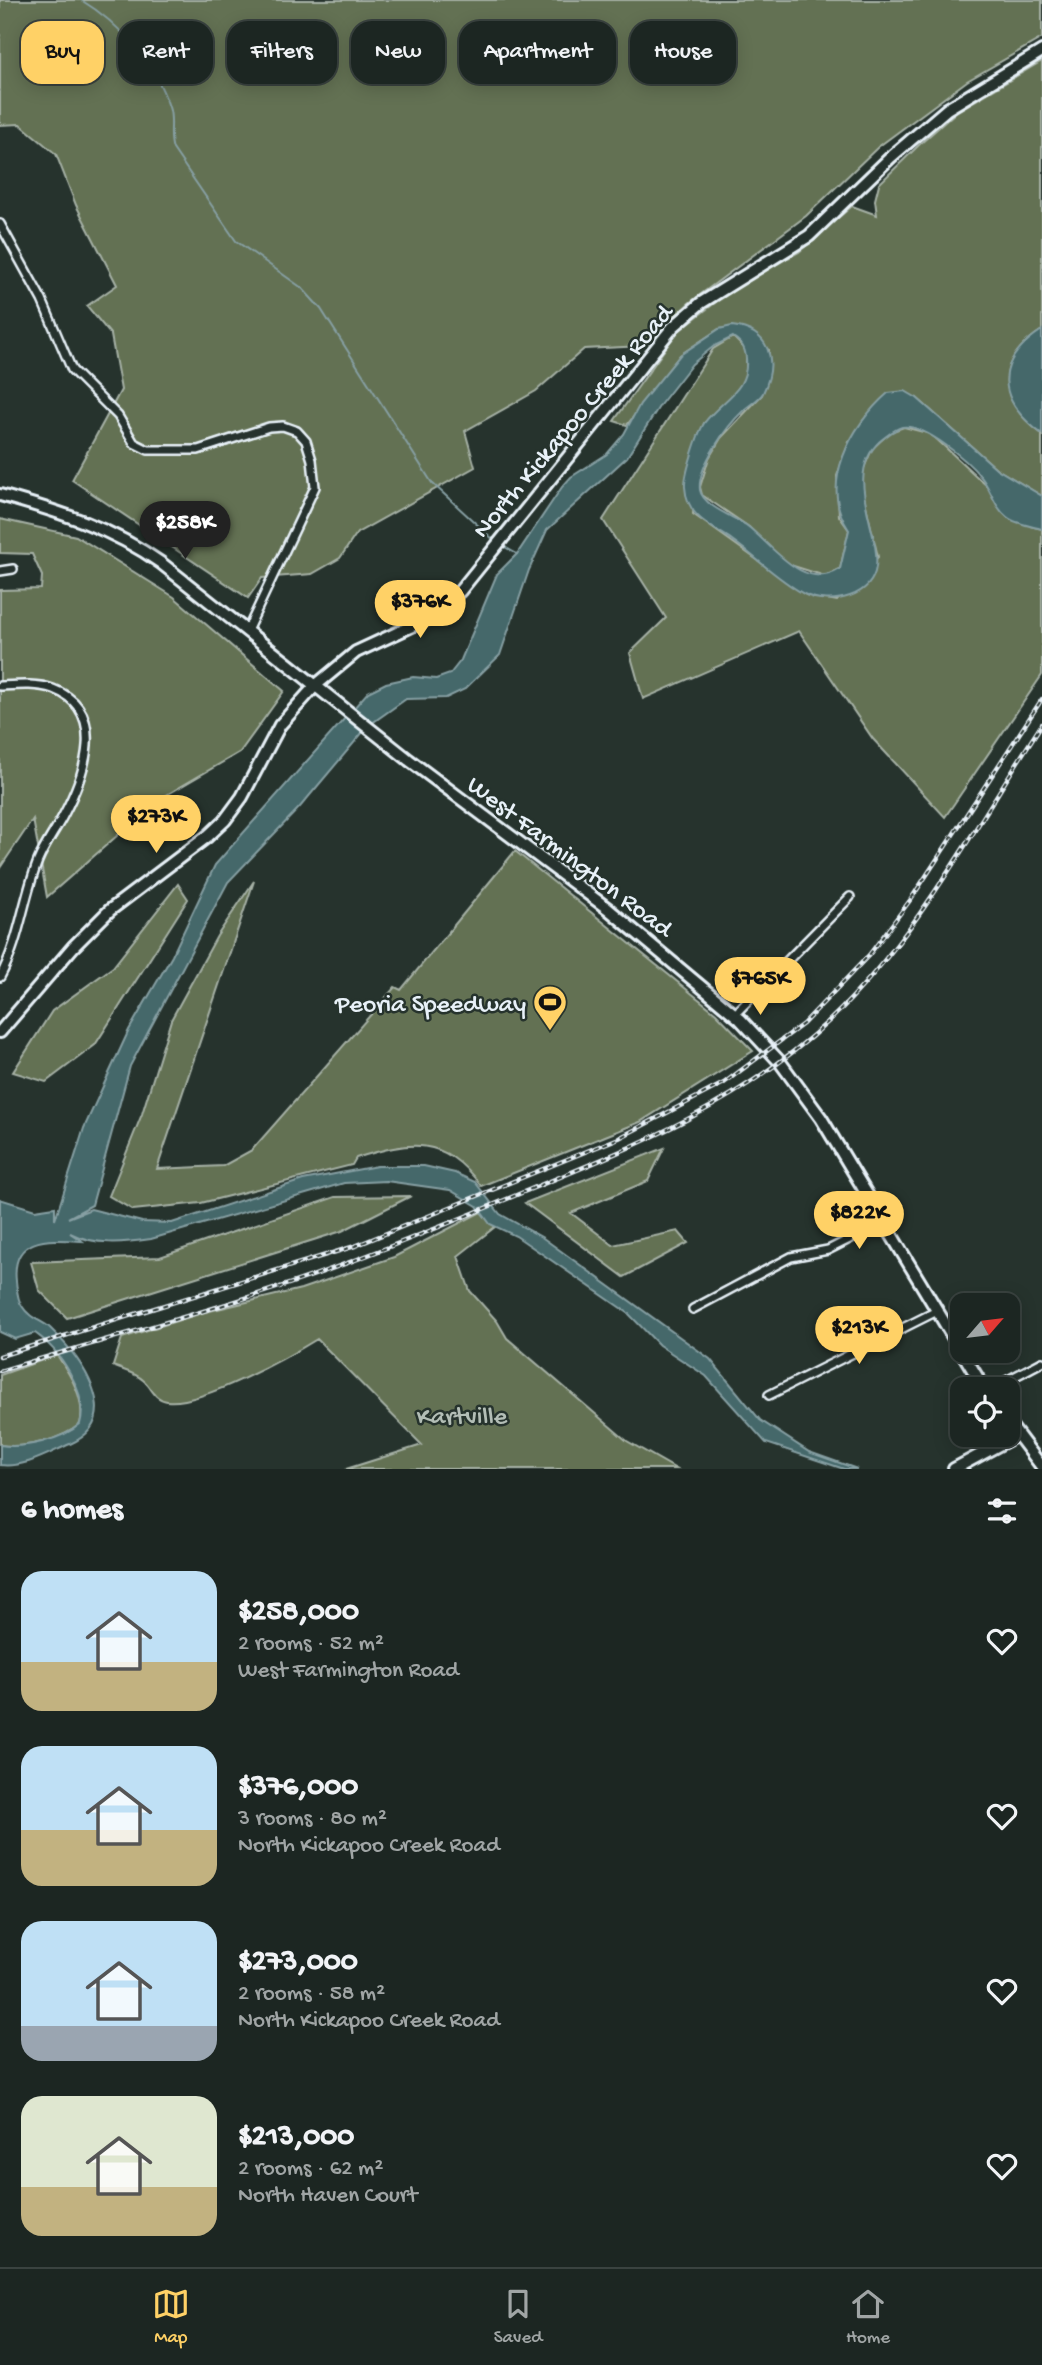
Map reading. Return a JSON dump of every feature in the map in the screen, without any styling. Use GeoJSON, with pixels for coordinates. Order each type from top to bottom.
{"type":"FeatureCollection","features":[{"type":"Feature","properties":{"kind":"main road","name":"North Kickapoo Creek Road"},"geometry":{"type":"LineString","coordinates":[[0,1032],[96,923],[225,820],[243,797],[280,725],[315,686],[356,652],[437,611],[460,591],[597,424],[657,345],[685,315],[809,236],[891,157],[947,109],[1042,51]]}},
{"type":"Feature","properties":{"kind":"main road","name":"West Farmington Road"},"geometry":{"type":"LineString","coordinates":[[0,495],[77,517],[126,541],[166,567],[409,760],[607,908],[735,1014],[780,1062],[812,1105],[979,1377]]}},
{"type":"Feature","properties":{"kind":"main road"},"geometry":{"type":"LineString","coordinates":[[1020,1439],[1042,1467]]}},
{"type":"Feature","properties":{"kind":"main road"},"geometry":{"type":"LineString","coordinates":[[954,1469],[995,1447]]}},
{"type":"Feature","properties":{"kind":"street"},"geometry":{"type":"LineString","coordinates":[[0,224],[41,300],[72,370],[118,416],[134,443],[148,450],[198,450],[268,427],[283,426],[297,430],[306,441],[313,460],[315,487],[247,631]]}},
{"type":"Feature","properties":{"kind":"street"},"geometry":{"type":"LineString","coordinates":[[0,572],[13,569]]}},
{"type":"Feature","properties":{"kind":"street"},"geometry":{"type":"LineString","coordinates":[[0,686],[42,686],[63,693],[79,709],[89,736],[80,775],[66,811],[39,858],[18,938],[0,977]]}},
{"type":"Feature","properties":{"kind":"street"},"geometry":{"type":"LineString","coordinates":[[735,1014],[850,897]]}},
{"type":"Feature","properties":{"kind":"street"},"geometry":{"type":"LineString","coordinates":[[692,1309],[791,1257],[828,1250],[883,1222]]}},
{"type":"Feature","properties":{"kind":"street"},"geometry":{"type":"LineString","coordinates":[[769,1395],[937,1311]]}},
{"type":"Feature","properties":{"kind":"street"},"geometry":{"type":"LineString","coordinates":[[1013,1377],[1042,1362]]}},
{"type":"Feature","properties":{"kind":"green space"},"geometry":{"type":"Polygon","coordinates":[[[0,0],[1042,0],[1042,38],[967,81],[878,147],[806,216],[689,303],[643,346],[584,349],[536,391],[465,431],[475,467],[357,533],[340,558],[312,574],[262,578],[248,598],[72,480],[121,390],[111,335],[87,306],[117,285],[76,205],[56,154],[20,124],[0,125],[0,0]]]}},
{"type":"Feature","properties":{"kind":"green space"},"geometry":{"type":"Polygon","coordinates":[[[1042,61],[1042,330],[1015,355],[1007,381],[1009,395],[1016,408],[1042,434],[1042,496],[997,469],[917,398],[849,442],[837,476],[839,516],[849,530],[840,569],[825,576],[787,564],[749,527],[702,495],[700,487],[709,458],[721,438],[762,395],[768,378],[769,350],[719,329],[680,355],[627,425],[614,421],[677,332],[737,286],[799,252],[852,206],[877,215],[875,200],[879,184],[920,144],[956,112],[1042,61]]]}},
{"type":"Feature","properties":{"kind":"green space"},"geometry":{"type":"Polygon","coordinates":[[[733,337],[746,350],[746,377],[737,391],[704,423],[697,444],[693,514],[806,595],[837,601],[878,557],[861,484],[864,468],[872,449],[890,432],[904,427],[931,434],[1030,526],[1042,529],[1042,675],[945,817],[873,739],[799,631],[643,699],[630,653],[666,618],[603,520],[713,349],[733,337]]]}},
{"type":"Feature","properties":{"kind":"green space"},"geometry":{"type":"Polygon","coordinates":[[[0,519],[76,536],[174,597],[284,691],[240,752],[158,800],[47,897],[33,819],[0,868],[0,590],[41,589],[42,576],[32,554],[0,553],[0,519]]]}},
{"type":"Feature","properties":{"kind":"green space","name":"Peoria Speedway"},"geometry":{"type":"Polygon","coordinates":[[[515,851],[716,1013],[753,1051],[640,1122],[481,1186],[467,1169],[439,1150],[410,1146],[356,1158],[352,1165],[201,1203],[133,1210],[109,1196],[142,1114],[171,1020],[217,936],[254,881],[157,1169],[223,1166],[252,1150],[395,987],[401,990],[515,851]]]}},
{"type":"Feature","properties":{"kind":"green space"},"geometry":{"type":"Polygon","coordinates":[[[178,884],[188,899],[95,1045],[46,1082],[13,1072],[52,1011],[113,967],[178,884]]]}},
{"type":"Feature","properties":{"kind":"green space"},"geometry":{"type":"Polygon","coordinates":[[[664,1148],[648,1181],[571,1213],[613,1245],[678,1231],[688,1243],[624,1277],[525,1203],[664,1148]]]}},
{"type":"Feature","properties":{"kind":"green space"},"geometry":{"type":"Polygon","coordinates":[[[411,1196],[342,1231],[67,1318],[39,1290],[31,1262],[160,1257],[335,1197],[411,1196]]]}},
{"type":"Feature","properties":{"kind":"green space","name":"Kartville"},"geometry":{"type":"Polygon","coordinates":[[[481,1212],[495,1227],[458,1256],[470,1291],[497,1321],[507,1338],[627,1441],[676,1469],[346,1469],[422,1445],[317,1339],[244,1379],[182,1401],[162,1400],[140,1378],[113,1366],[122,1338],[205,1312],[301,1289],[394,1257],[481,1212]]]}},
{"type":"Feature","properties":{"kind":"green space"},"geometry":{"type":"Polygon","coordinates":[[[57,1355],[79,1397],[80,1424],[63,1435],[42,1442],[20,1446],[0,1445],[0,1375],[57,1355]]]}},
{"type":"Feature","properties":{"kind":"water"},"geometry":{"type":"Polygon","coordinates":[[[732,326],[745,329],[762,340],[770,358],[768,381],[761,396],[736,418],[714,447],[703,470],[700,490],[702,496],[713,506],[746,525],[801,571],[826,575],[840,569],[849,530],[840,513],[838,475],[851,439],[874,406],[888,393],[905,391],[917,398],[997,469],[1042,496],[1042,529],[1007,517],[981,477],[945,444],[922,431],[902,427],[880,441],[867,460],[863,482],[876,568],[868,584],[850,596],[839,599],[827,600],[804,594],[708,525],[690,506],[685,487],[695,444],[705,422],[739,387],[746,369],[745,351],[736,339],[733,337],[714,346],[692,364],[660,405],[627,457],[547,530],[529,570],[500,655],[465,689],[446,698],[406,699],[368,726],[300,807],[228,882],[130,1066],[92,1205],[68,1218],[91,1209],[142,1222],[172,1223],[303,1180],[377,1166],[424,1166],[455,1173],[475,1182],[500,1214],[543,1238],[710,1359],[760,1420],[809,1452],[857,1469],[844,1469],[766,1443],[706,1376],[659,1345],[628,1313],[516,1236],[490,1224],[477,1206],[450,1190],[386,1181],[344,1183],[151,1239],[99,1242],[70,1233],[82,1241],[45,1241],[26,1248],[19,1255],[16,1266],[19,1300],[28,1314],[50,1328],[74,1355],[93,1387],[97,1404],[95,1419],[87,1433],[70,1444],[27,1462],[0,1465],[0,1445],[31,1444],[63,1435],[80,1424],[82,1412],[70,1373],[44,1340],[35,1333],[15,1339],[0,1332],[0,1199],[35,1210],[55,1207],[55,1220],[84,1128],[129,1030],[172,956],[215,865],[368,692],[386,683],[413,677],[436,679],[450,674],[461,660],[497,574],[517,554],[562,487],[571,477],[607,454],[624,434],[640,404],[680,355],[719,329],[732,326]]]}},
{"type":"Feature","properties":{"kind":"water"},"geometry":{"type":"Polygon","coordinates":[[[1042,330],[1042,434],[1016,408],[1006,381],[1008,368],[1015,355],[1042,330]]]}},
{"type":"Feature","properties":{"kind":"waterway"},"geometry":{"type":"LineString","coordinates":[[81,0],[122,32],[155,75],[169,107],[173,149],[236,241],[302,288],[321,309],[432,483],[496,542]]}},
{"type":"Feature","properties":{"kind":"waterway"},"geometry":{"type":"LineString","coordinates":[[503,546],[517,554]]}},
{"type":"Feature","properties":{"kind":"railway"},"geometry":{"type":"LineString","coordinates":[[0,1356],[355,1246],[619,1138],[724,1083],[803,1024],[869,955],[911,899],[1042,699]]}},
{"type":"Feature","properties":{"kind":"railway"},"geometry":{"type":"LineString","coordinates":[[0,1371],[235,1302],[339,1266],[608,1157],[724,1099],[796,1049],[830,1020],[861,988],[918,916],[1042,724]]}},
{"type":"Feature","properties":{"kind":"place","name":"Peoria Speedway"},"geometry":{"type":"Point","coordinates":[550,1032]}}]}
